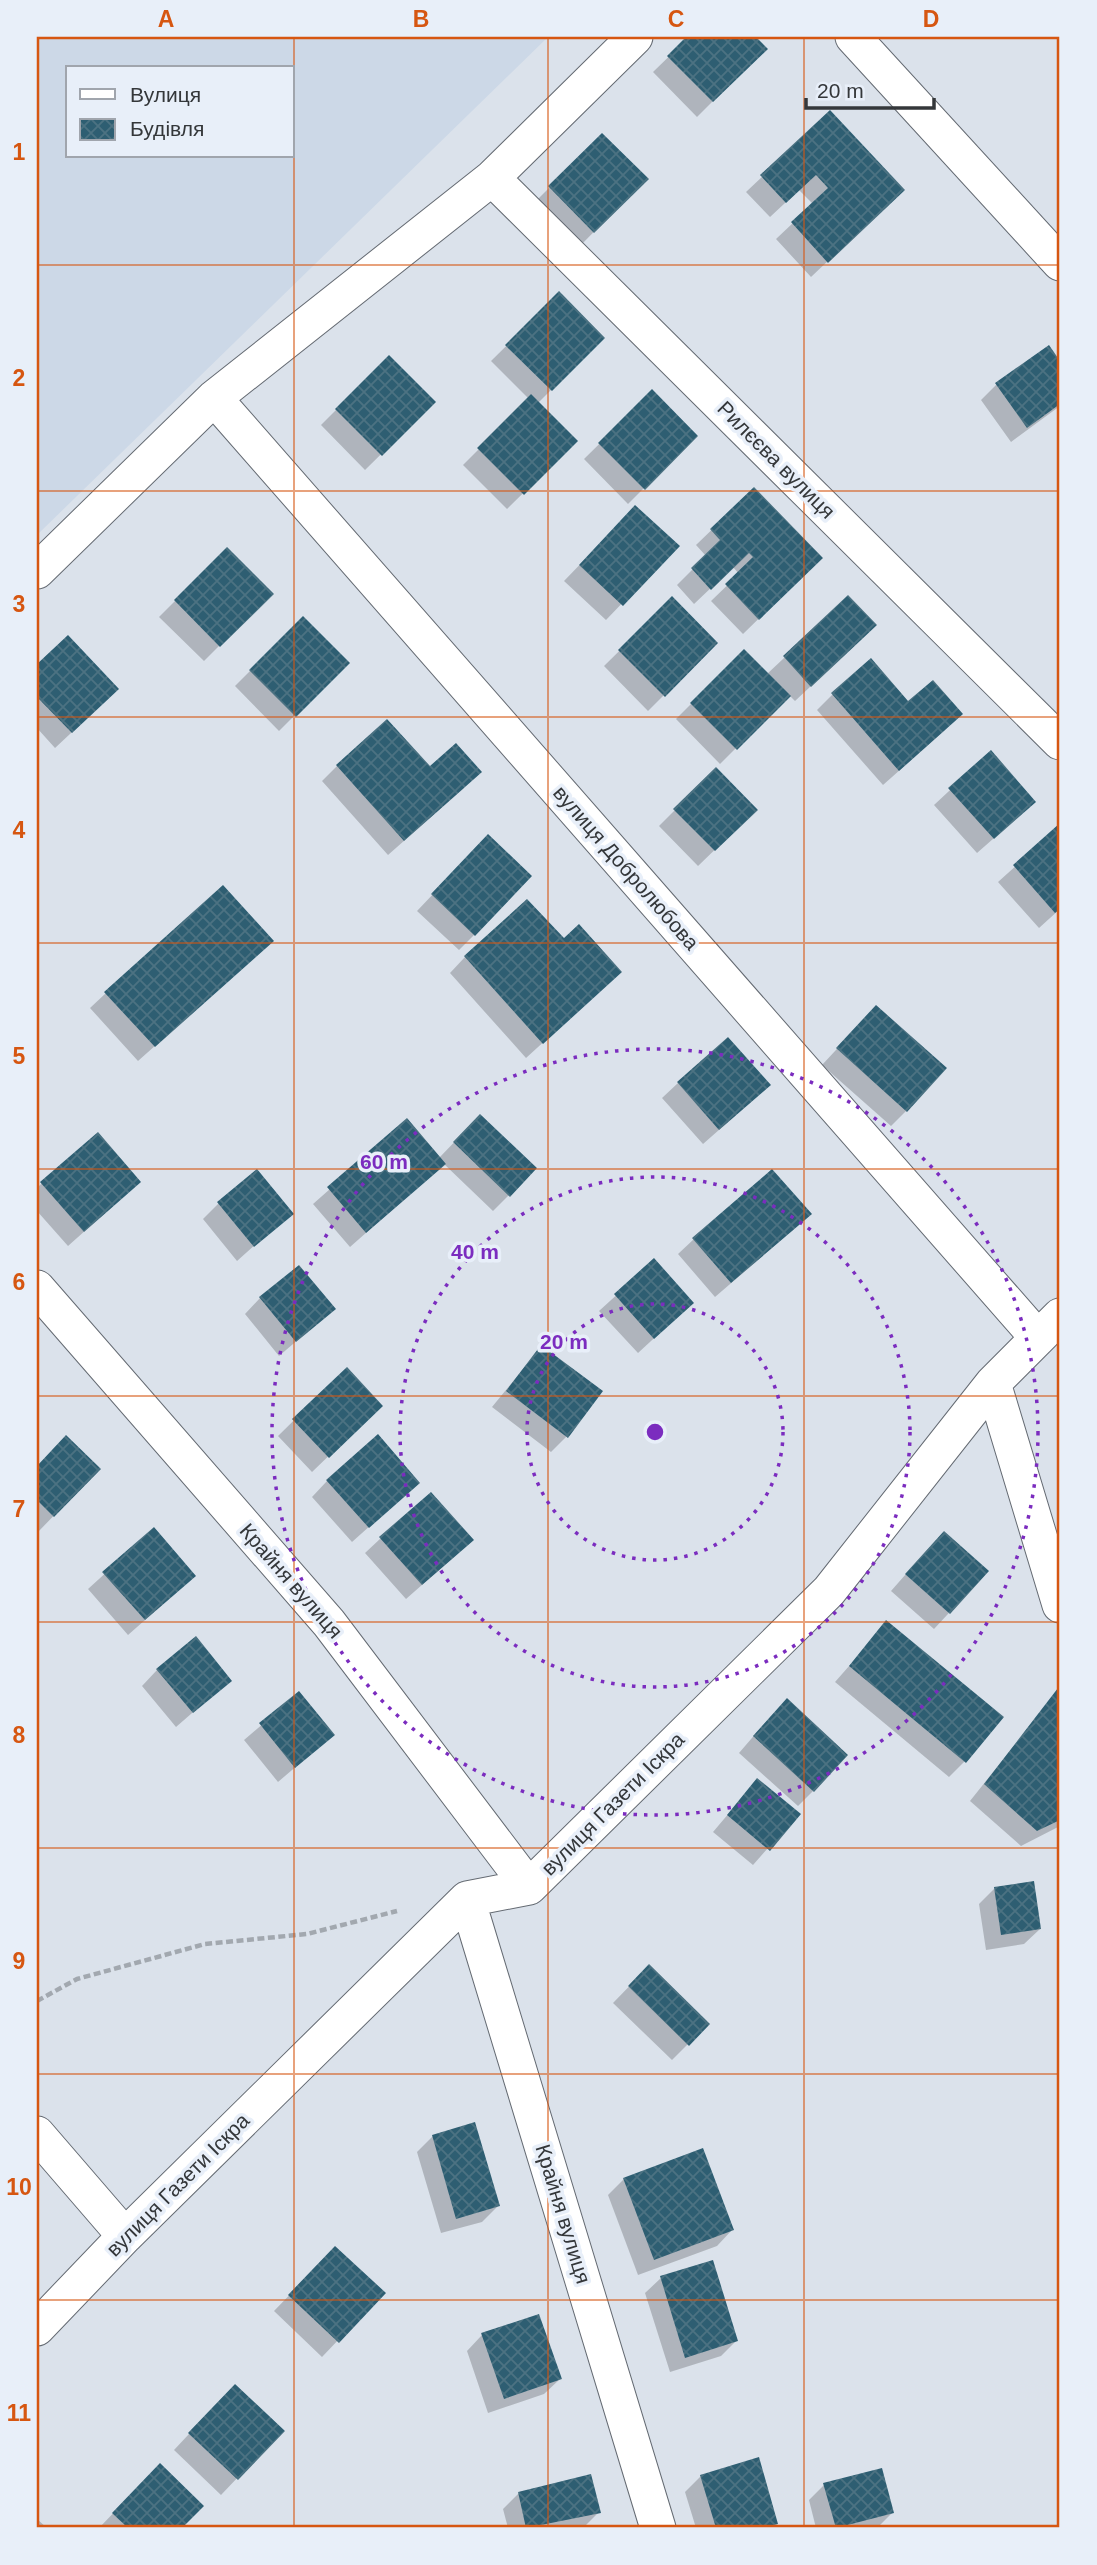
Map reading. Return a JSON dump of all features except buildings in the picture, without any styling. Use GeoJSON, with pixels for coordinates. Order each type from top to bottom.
{"type":"FeatureCollection","features":[{"type":"Feature","properties":{"kind":"street"},"geometry":{"type":"LineString","coordinates":[[37,571],[214,398],[492,178],[635,37]]}},
{"type":"Feature","properties":{"kind":"street"},"geometry":{"type":"LineString","coordinates":[[853,37],[1060,262]]}},
{"type":"Feature","properties":{"kind":"street","name":"Рилєєва вулиця"},"geometry":{"type":"LineString","coordinates":[[492,178],[1060,741]]}},
{"type":"Feature","properties":{"kind":"street","name":"вулиця Добролюбова"},"geometry":{"type":"LineString","coordinates":[[214,398],[1049,1327]]}},
{"type":"Feature","properties":{"kind":"street","name":"Крайня вулиця"},"geometry":{"type":"LineString","coordinates":[[37,1288],[329,1623],[529,1887]]}},
{"type":"Feature","properties":{"kind":"street","name":"вулиця Газети Іскра"},"geometry":{"type":"LineString","coordinates":[[37,2328],[125,2236],[467,1899],[529,1887],[829,1591],[993,1382],[1049,1327]]}},
{"type":"Feature","properties":{"kind":"street"},"geometry":{"type":"LineString","coordinates":[[993,1382],[1060,1605]]}},
{"type":"Feature","properties":{"kind":"street","name":"Крайня вулиця"},"geometry":{"type":"LineString","coordinates":[[467,1899],[658,2528]]}},
{"type":"Feature","properties":{"kind":"street"},"geometry":{"type":"LineString","coordinates":[[37,2134],[125,2236]]}},
{"type":"Feature","properties":{"kind":"path"},"geometry":{"type":"LineString","coordinates":[[37,2001],[77,1979],[205,1944],[307,1934],[399,1910]]}},
{"type":"Feature","properties":{"kind":"shaded area"},"geometry":{"type":"Polygon","coordinates":[[[37,37],[548,37],[37,535],[37,37]]]}}]}
